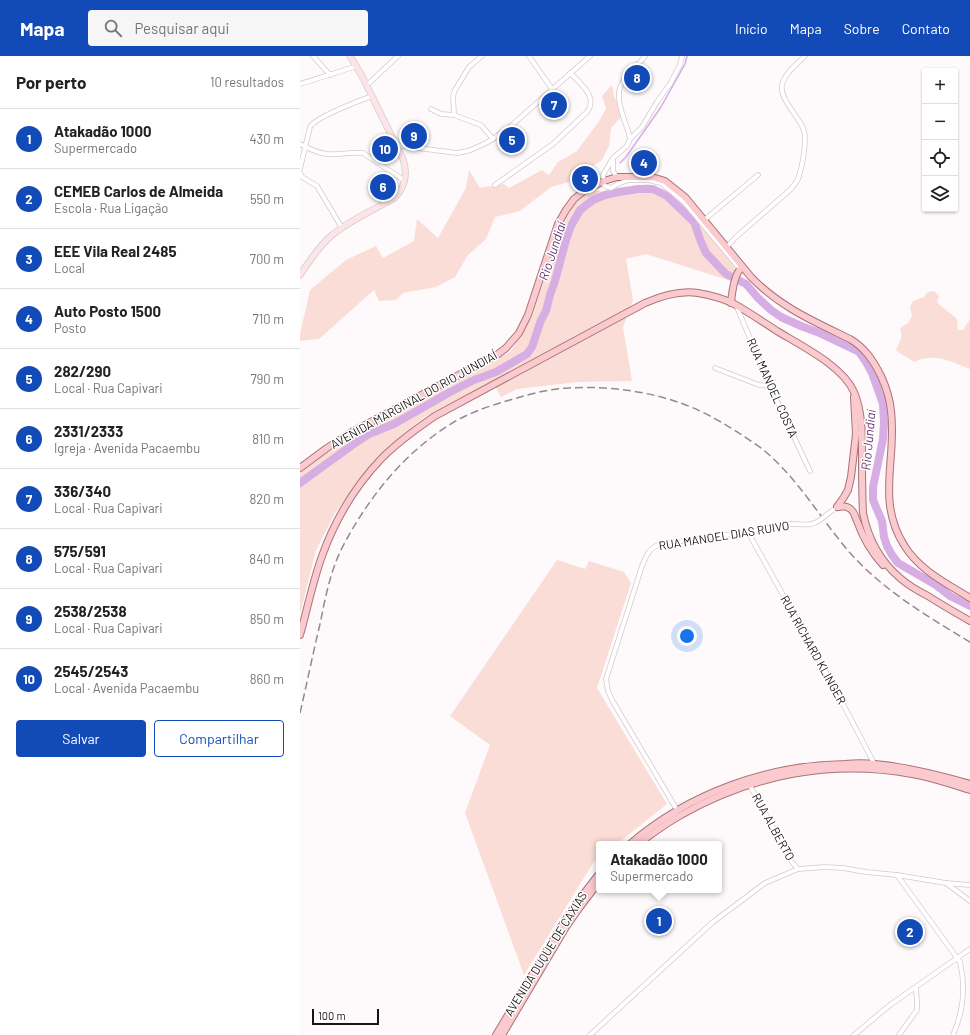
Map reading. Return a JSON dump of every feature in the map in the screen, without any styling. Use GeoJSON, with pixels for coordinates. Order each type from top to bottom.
{"type":"FeatureCollection","features":[{"type":"Feature","properties":{"kind":"main road"},"geometry":{"type":"LineString","coordinates":[[300,276],[313,256],[330,237],[342,228],[393,199],[398,195],[405,181],[406,167],[397,145],[357,66],[350,56]]}},
{"type":"Feature","properties":{"kind":"main road","name":"AVENIDA MARGINAL DO RIO JUNDIAÍ"},"geometry":{"type":"LineString","coordinates":[[300,468],[350,433],[434,389],[498,354],[506,348],[519,333],[528,315],[558,224],[574,199],[584,191],[604,181],[617,177],[652,177],[665,181],[685,197],[740,270],[772,297],[788,308],[858,344],[867,353],[876,366],[885,386],[891,410],[892,434],[888,482],[890,506],[893,521],[898,534],[912,557],[920,566],[970,598]]}},
{"type":"Feature","properties":{"kind":"main road"},"geometry":{"type":"LineString","coordinates":[[733,304],[733,290],[740,270]]}},
{"type":"Feature","properties":{"kind":"main road","name":"AVENIDA MARGINAL DO RIO JUNDIAÍ"},"geometry":{"type":"LineString","coordinates":[[300,635],[322,557],[331,535],[342,512],[361,483],[382,458],[408,435],[435,416],[645,303],[682,292],[697,293],[733,304],[826,361],[843,376],[854,390],[859,405],[861,422],[862,501],[866,525],[870,537],[885,562],[898,577],[970,621]]}},
{"type":"Feature","properties":{"kind":"main road"},"geometry":{"type":"LineString","coordinates":[[835,509],[844,498],[848,490],[851,477],[856,434],[854,390]]}},
{"type":"Feature","properties":{"kind":"main road"},"geometry":{"type":"LineString","coordinates":[[835,509],[847,507],[851,509],[856,517],[864,540],[870,549],[882,565],[890,573],[898,577]]}},
{"type":"Feature","properties":{"kind":"main road"},"geometry":{"type":"LineString","coordinates":[[634,841],[677,810],[713,792],[746,780],[779,771],[811,765],[841,764],[911,769],[970,784]]}},
{"type":"Feature","properties":{"kind":"main road"},"geometry":{"type":"LineString","coordinates":[[642,841],[680,815],[727,792],[749,784],[802,772],[875,766],[914,774],[970,790]]}},
{"type":"Feature","properties":{"kind":"main road","name":"AVENIDA DUQUE DE CAXIAS"},"geometry":{"type":"LineString","coordinates":[[496,1035],[562,925],[596,878]]}},
{"type":"Feature","properties":{"kind":"main road","name":"AVENIDA DUQUE DE CAXIAS"},"geometry":{"type":"LineString","coordinates":[[502,1035],[566,927],[596,886]]}},
{"type":"Feature","properties":{"kind":"street"},"geometry":{"type":"LineString","coordinates":[[313,56],[330,75]]}},
{"type":"Feature","properties":{"kind":"street"},"geometry":{"type":"LineString","coordinates":[[367,86],[398,56]]}},
{"type":"Feature","properties":{"kind":"street"},"geometry":{"type":"LineString","coordinates":[[454,115],[453,96],[455,90],[469,67],[482,56]]}},
{"type":"Feature","properties":{"kind":"street"},"geometry":{"type":"LineString","coordinates":[[529,56],[552,89]]}},
{"type":"Feature","properties":{"kind":"street"},"geometry":{"type":"LineString","coordinates":[[397,145],[457,152],[468,151],[482,145],[494,139],[512,125],[590,56]]}},
{"type":"Feature","properties":{"kind":"street"},"geometry":{"type":"LineString","coordinates":[[630,139],[618,96],[619,90],[625,78],[645,56]]}},
{"type":"Feature","properties":{"kind":"street"},"geometry":{"type":"LineString","coordinates":[[682,56],[680,65],[670,84],[642,127],[630,139],[627,146],[613,158],[604,173],[604,185],[611,188],[628,180],[648,180],[661,183],[684,202],[703,222],[758,175]]}},
{"type":"Feature","properties":{"kind":"street"},"geometry":{"type":"LineString","coordinates":[[725,249],[736,237],[791,189],[797,180],[802,166],[805,134],[783,93],[782,86],[786,76],[805,56]]}},
{"type":"Feature","properties":{"kind":"street"},"geometry":{"type":"LineString","coordinates":[[300,84],[357,66]]}},
{"type":"Feature","properties":{"kind":"street"},"geometry":{"type":"LineString","coordinates":[[495,185],[553,144],[587,112],[590,106],[591,98],[570,73]]}},
{"type":"Feature","properties":{"kind":"street"},"geometry":{"type":"LineString","coordinates":[[300,169],[312,123],[331,113],[372,96]]}},
{"type":"Feature","properties":{"kind":"street"},"geometry":{"type":"LineString","coordinates":[[432,109],[441,114],[454,115],[482,125],[494,139]]}},
{"type":"Feature","properties":{"kind":"street"},"geometry":{"type":"LineString","coordinates":[[300,144],[311,150],[326,154],[363,153],[405,181]]}},
{"type":"Feature","properties":{"kind":"street"},"geometry":{"type":"LineString","coordinates":[[613,158],[613,171],[617,177]]}},
{"type":"Feature","properties":{"kind":"street"},"geometry":{"type":"LineString","coordinates":[[604,173],[613,171]]}},
{"type":"Feature","properties":{"kind":"street"},"geometry":{"type":"LineString","coordinates":[[300,173],[302,177],[317,186],[342,228]]}},
{"type":"Feature","properties":{"kind":"street","name":"RUA MANOEL COSTA"},"geometry":{"type":"LineString","coordinates":[[733,304],[810,471]]}},
{"type":"Feature","properties":{"kind":"street"},"geometry":{"type":"LineString","coordinates":[[715,368],[760,385],[770,386]]}},
{"type":"Feature","properties":{"kind":"street","name":"RUA MANOEL DIAS RUIVO"},"geometry":{"type":"LineString","coordinates":[[677,810],[612,700],[608,691],[606,679],[642,566],[650,549],[661,544],[748,532],[789,524],[812,525],[835,509]]}},
{"type":"Feature","properties":{"kind":"street","name":"RUA RICHARD KLINGER"},"geometry":{"type":"LineString","coordinates":[[748,532],[833,685],[875,766]]}},
{"type":"Feature","properties":{"kind":"street","name":"RUA ALBERTO"},"geometry":{"type":"LineString","coordinates":[[749,784],[792,862],[798,869]]}},
{"type":"Feature","properties":{"kind":"street"},"geometry":{"type":"LineString","coordinates":[[590,1035],[713,922],[765,883],[798,869],[825,867],[843,868],[946,883],[970,885]]}},
{"type":"Feature","properties":{"kind":"street"},"geometry":{"type":"LineString","coordinates":[[897,875],[960,962],[963,994],[961,1010],[953,1035]]}},
{"type":"Feature","properties":{"kind":"street"},"geometry":{"type":"LineString","coordinates":[[946,883],[970,901]]}},
{"type":"Feature","properties":{"kind":"street"},"geometry":{"type":"LineString","coordinates":[[854,1035],[890,1005],[970,949]]}},
{"type":"Feature","properties":{"kind":"street"},"geometry":{"type":"LineString","coordinates":[[899,1035],[917,1010],[916,987]]}},
{"type":"Feature","properties":{"kind":"shaded area"},"geometry":{"type":"Polygon","coordinates":[[[612,85],[614,96],[623,115],[611,128],[609,146],[602,160],[569,182],[551,187],[520,211],[495,217],[486,239],[468,255],[455,277],[436,287],[403,293],[396,300],[379,301],[374,290],[319,339],[300,341],[300,334],[310,290],[346,260],[376,246],[383,258],[414,241],[417,219],[438,238],[466,188],[469,170],[480,188],[504,184],[509,188],[542,170],[549,175],[558,162],[577,151],[600,120],[606,108],[602,96],[612,85]]]}},
{"type":"Feature","properties":{"kind":"shaded area"},"geometry":{"type":"Polygon","coordinates":[[[648,184],[663,189],[688,208],[734,266],[735,270],[731,281],[646,254],[626,259],[633,300],[623,327],[632,381],[578,382],[517,389],[501,397],[492,381],[423,418],[378,456],[335,513],[316,550],[300,614],[300,473],[321,457],[373,424],[510,352],[532,317],[561,229],[575,202],[595,190],[604,192],[648,184]]]}},
{"type":"Feature","properties":{"kind":"shaded area"},"geometry":{"type":"Polygon","coordinates":[[[934,291],[939,296],[937,302],[957,319],[958,330],[963,330],[970,319],[970,369],[943,359],[936,358],[922,359],[914,362],[896,350],[901,340],[900,329],[908,323],[912,316],[910,307],[913,301],[924,297],[928,292],[934,291]]]}},
{"type":"Feature","properties":{"kind":"shaded area"},"geometry":{"type":"Polygon","coordinates":[[[557,560],[585,569],[589,561],[624,572],[631,583],[597,688],[667,804],[621,841],[596,841],[596,860],[593,863],[524,975],[465,813],[490,745],[450,716],[557,560]]]}},
{"type":"Feature","properties":{"kind":"waterway"},"geometry":{"type":"LineString","coordinates":[[620,163],[626,157],[661,107],[685,64],[687,56]]}},
{"type":"Feature","properties":{"kind":"waterway","name":"Rio Jundiaí"},"geometry":{"type":"LineString","coordinates":[[300,483],[369,434],[394,424],[450,392],[474,380],[496,372],[527,354],[532,347],[541,320],[546,311],[566,240],[571,226],[580,210],[593,200],[605,195],[638,189],[653,189],[667,196],[694,222],[706,253],[726,274],[746,284],[771,310],[781,317],[859,352],[872,373],[883,404],[883,439],[873,487],[873,500],[882,521],[887,546],[898,563],[936,585],[950,596],[970,606]]}},
{"type":"Feature","properties":{"kind":"waterway","name":"Rio Jundiaí"},"geometry":{"type":"LineString","coordinates":[[593,200],[596,195]]}},
{"type":"Feature","properties":{"kind":"railway"},"geometry":{"type":"LineString","coordinates":[[300,713],[326,596],[337,559],[351,531],[388,478],[419,447],[461,418],[484,408],[509,400],[549,390],[586,387],[642,393],[679,402],[696,409],[731,428],[761,448],[785,470],[845,547],[872,575],[919,611],[970,642]]}},
{"type":"Feature","properties":{"kind":"place","name":"575/591"},"geometry":{"type":"Point","coordinates":[637,78]}},
{"type":"Feature","properties":{"kind":"place","name":"336/340"},"geometry":{"type":"Point","coordinates":[554,105]}},
{"type":"Feature","properties":{"kind":"place","name":"2538/2538"},"geometry":{"type":"Point","coordinates":[414,136]}},
{"type":"Feature","properties":{"kind":"place","name":"282/290"},"geometry":{"type":"Point","coordinates":[512,140]}},
{"type":"Feature","properties":{"kind":"place","name":"2545/2543"},"geometry":{"type":"Point","coordinates":[385,149]}},
{"type":"Feature","properties":{"kind":"place","name":"Auto Posto 1500"},"geometry":{"type":"Point","coordinates":[644,163]}},
{"type":"Feature","properties":{"kind":"place","name":"EEE Vila Real 2485"},"geometry":{"type":"Point","coordinates":[585,179]}},
{"type":"Feature","properties":{"kind":"place","name":"2331/2333"},"geometry":{"type":"Point","coordinates":[383,187]}},
{"type":"Feature","properties":{"kind":"place","name":"Atakadão 1000"},"geometry":{"type":"Point","coordinates":[659,921]}},
{"type":"Feature","properties":{"kind":"place","name":"CEMEB Carlos de Almeida"},"geometry":{"type":"Point","coordinates":[910,932]}}]}
